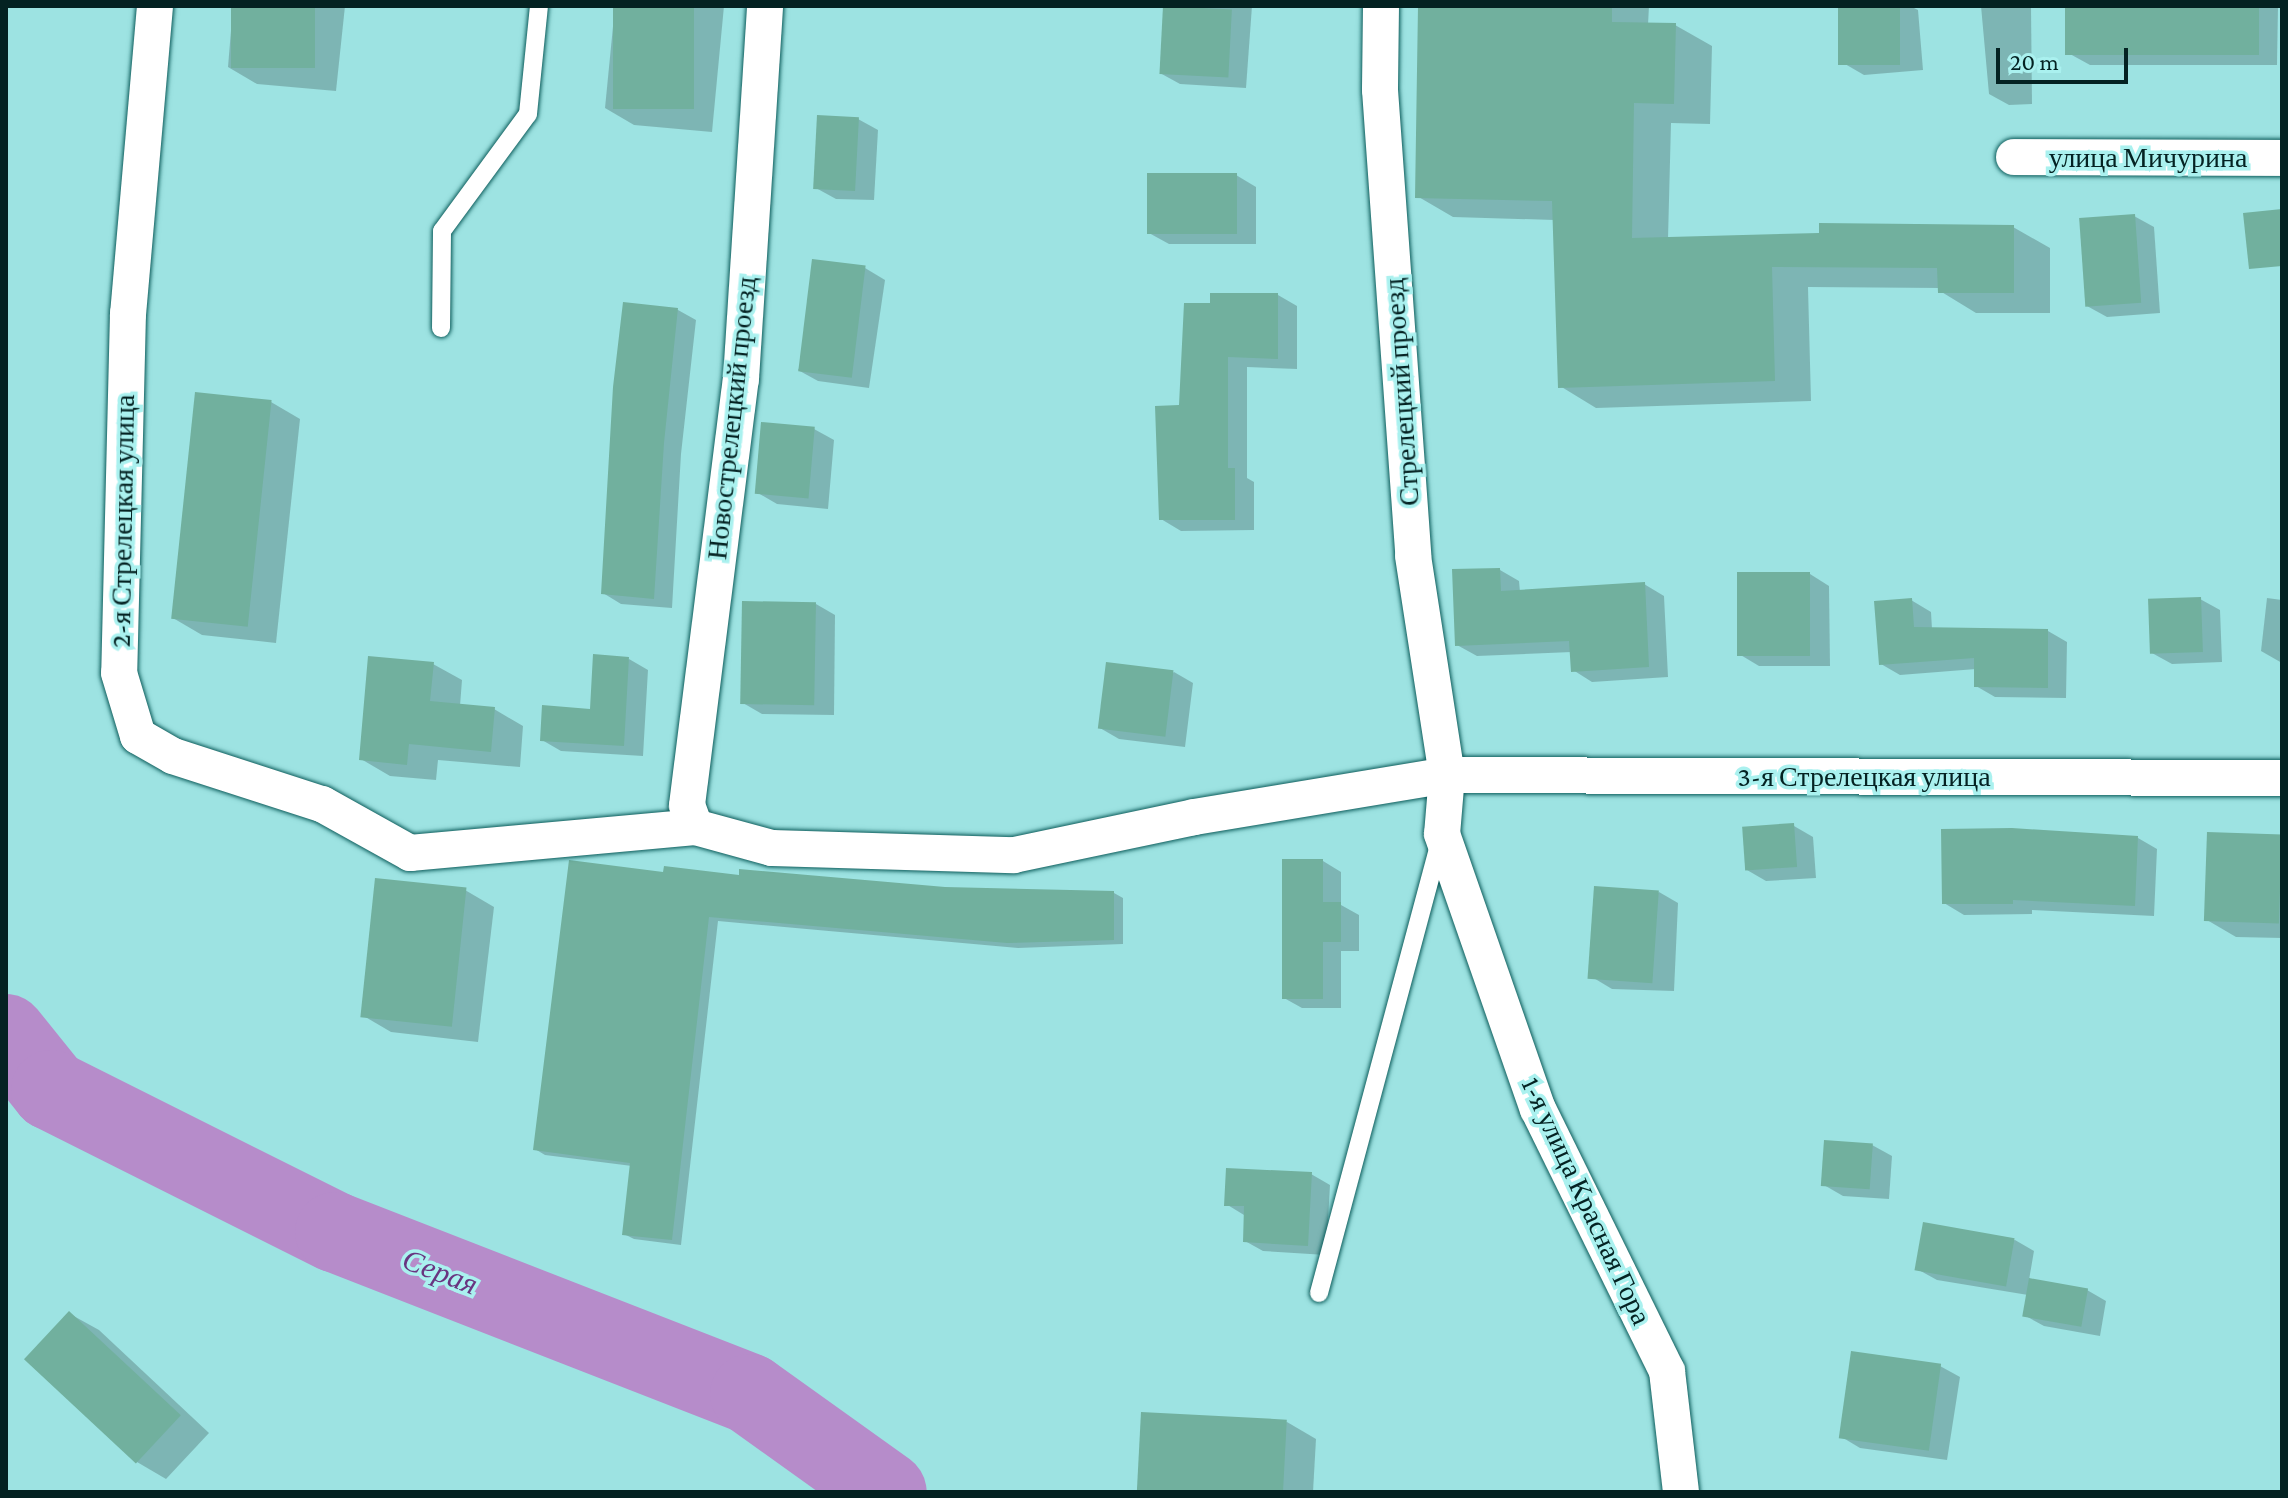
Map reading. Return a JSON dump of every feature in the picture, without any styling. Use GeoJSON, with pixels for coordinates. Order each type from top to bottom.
{"type":"FeatureCollection","features":[{"type":"Feature","properties":{"kind":"street","name":"2-я Стрелецкая улица"},"geometry":{"type":"LineString","coordinates":[[155,6],[128,313],[119,673],[138,736],[173,756],[322,804],[410,853],[695,827]]}},
{"type":"Feature","properties":{"kind":"street","name":"Новострелецкий проезд"},"geometry":{"type":"LineString","coordinates":[[695,827],[687,805],[741,379],[765,6]]}},
{"type":"Feature","properties":{"kind":"street","name":"Стрелецкий проезд"},"geometry":{"type":"LineString","coordinates":[[1381,6],[1380,90],[1413,556],[1447,775]]}},
{"type":"Feature","properties":{"kind":"street","name":"улица Мичурина"},"geometry":{"type":"LineString","coordinates":[[2014,157],[2282,158]]}},
{"type":"Feature","properties":{"kind":"street","name":"3-я Стрелецкая улица"},"geometry":{"type":"LineString","coordinates":[[695,827],[772,848],[1014,855],[1194,817],[1447,775],[2282,778]]}},
{"type":"Feature","properties":{"kind":"street","name":"1-я улица Красная Гора"},"geometry":{"type":"LineString","coordinates":[[1447,775],[1442,834],[1538,1109],[1667,1371],[1681,1492]]}},
{"type":"Feature","properties":{"kind":"lane"},"geometry":{"type":"LineString","coordinates":[[441,328],[442,231],[528,114],[539,6]]}},
{"type":"Feature","properties":{"kind":"lane"},"geometry":{"type":"LineString","coordinates":[[1319,1293],[1442,834]]}},
{"type":"Feature","properties":{"kind":"building"},"geometry":{"type":"Polygon","coordinates":[[[231,6],[315,6],[315,68],[231,68],[231,6]]]}},
{"type":"Feature","properties":{"kind":"building"},"geometry":{"type":"Polygon","coordinates":[[[613,6],[694,6],[694,109],[613,109],[613,6]]]}},
{"type":"Feature","properties":{"kind":"building"},"geometry":{"type":"Polygon","coordinates":[[[1163,6],[1232,10],[1228,78],[1159,74],[1163,6]]]}},
{"type":"Feature","properties":{"kind":"building"},"geometry":{"type":"Polygon","coordinates":[[[1418,6],[1612,6],[1612,22],[1676,23],[1674,104],[1634,103],[1632,238],[1819,233],[1819,223],[2014,225],[2014,293],[1938,293],[1937,268],[1772,267],[1775,381],[1558,388],[1552,201],[1415,198],[1418,6]]]}},
{"type":"Feature","properties":{"kind":"building"},"geometry":{"type":"Polygon","coordinates":[[[1838,6],[1900,6],[1900,65],[1838,65],[1838,6]]]}},
{"type":"Feature","properties":{"kind":"building"},"geometry":{"type":"Polygon","coordinates":[[[2065,6],[2259,6],[2259,55],[2065,55],[2065,6]]]}},
{"type":"Feature","properties":{"kind":"building"},"geometry":{"type":"Polygon","coordinates":[[[817,115],[859,117],[855,191],[813,189],[817,115]]]}},
{"type":"Feature","properties":{"kind":"building"},"geometry":{"type":"Polygon","coordinates":[[[1147,173],[1237,173],[1237,234],[1147,234],[1147,173]]]}},
{"type":"Feature","properties":{"kind":"building"},"geometry":{"type":"Polygon","coordinates":[[[2282,209],[2282,266],[2249,269],[2243,213],[2282,209]]]}},
{"type":"Feature","properties":{"kind":"building"},"geometry":{"type":"Polygon","coordinates":[[[2135,214],[2141,303],[2085,307],[2079,218],[2135,214]]]}},
{"type":"Feature","properties":{"kind":"building"},"geometry":{"type":"Polygon","coordinates":[[[812,259],[866,266],[852,378],[798,371],[812,259]]]}},
{"type":"Feature","properties":{"kind":"building"},"geometry":{"type":"Polygon","coordinates":[[[1210,293],[1278,293],[1278,359],[1228,357],[1228,468],[1235,468],[1235,520],[1159,520],[1155,406],[1179,405],[1184,303],[1210,303],[1210,293]]]}},
{"type":"Feature","properties":{"kind":"building"},"geometry":{"type":"Polygon","coordinates":[[[623,302],[678,308],[664,443],[654,599],[601,594],[613,387],[623,302]]]}},
{"type":"Feature","properties":{"kind":"building"},"geometry":{"type":"Polygon","coordinates":[[[195,392],[272,400],[248,627],[171,619],[195,392]]]}},
{"type":"Feature","properties":{"kind":"building"},"geometry":{"type":"Polygon","coordinates":[[[761,422],[815,427],[809,498],[755,494],[761,422]]]}},
{"type":"Feature","properties":{"kind":"building"},"geometry":{"type":"Polygon","coordinates":[[[1500,568],[1501,591],[1645,582],[1649,667],[1571,672],[1569,641],[1455,646],[1452,569],[1500,568]]]}},
{"type":"Feature","properties":{"kind":"building"},"geometry":{"type":"Polygon","coordinates":[[[1737,572],[1810,572],[1810,656],[1737,656],[1737,572]]]}},
{"type":"Feature","properties":{"kind":"building"},"geometry":{"type":"Polygon","coordinates":[[[2201,597],[2203,652],[2150,654],[2148,599],[2201,597]]]}},
{"type":"Feature","properties":{"kind":"building"},"geometry":{"type":"Polygon","coordinates":[[[1912,598],[1914,627],[2048,629],[2048,688],[1974,687],[1974,658],[1879,665],[1874,601],[1912,598]]]}},
{"type":"Feature","properties":{"kind":"building"},"geometry":{"type":"Polygon","coordinates":[[[742,601],[816,602],[814,705],[740,704],[742,601]]]}},
{"type":"Feature","properties":{"kind":"building"},"geometry":{"type":"Polygon","coordinates":[[[593,654],[629,657],[624,746],[540,741],[542,705],[590,709],[593,654]]]}},
{"type":"Feature","properties":{"kind":"building"},"geometry":{"type":"Polygon","coordinates":[[[368,656],[434,662],[430,701],[495,707],[491,752],[409,744],[407,765],[359,760],[368,656]]]}},
{"type":"Feature","properties":{"kind":"building"},"geometry":{"type":"Polygon","coordinates":[[[1106,662],[1173,670],[1165,737],[1098,729],[1106,662]]]}},
{"type":"Feature","properties":{"kind":"building"},"geometry":{"type":"Polygon","coordinates":[[[1794,823],[1797,867],[1745,871],[1742,827],[1794,823]]]}},
{"type":"Feature","properties":{"kind":"building"},"geometry":{"type":"Polygon","coordinates":[[[2012,828],[2138,836],[2135,906],[2013,900],[2013,904],[1942,904],[1941,829],[2012,828]]]}},
{"type":"Feature","properties":{"kind":"building"},"geometry":{"type":"Polygon","coordinates":[[[2207,832],[2282,835],[2279,924],[2204,921],[2207,832]]]}},
{"type":"Feature","properties":{"kind":"building"},"geometry":{"type":"Polygon","coordinates":[[[1282,859],[1323,859],[1323,902],[1341,902],[1341,942],[1323,942],[1323,999],[1282,999],[1282,859]]]}},
{"type":"Feature","properties":{"kind":"building"},"geometry":{"type":"Polygon","coordinates":[[[569,860],[663,872],[664,866],[739,875],[739,869],[945,887],[1114,891],[1114,940],[1007,943],[709,917],[672,1240],[622,1235],[630,1163],[533,1150],[569,860]]]}},
{"type":"Feature","properties":{"kind":"building"},"geometry":{"type":"Polygon","coordinates":[[[375,878],[466,888],[452,1027],[360,1017],[375,878]]]}},
{"type":"Feature","properties":{"kind":"building"},"geometry":{"type":"Polygon","coordinates":[[[1594,886],[1659,891],[1652,983],[1588,979],[1594,886]]]}},
{"type":"Feature","properties":{"kind":"building"},"geometry":{"type":"Polygon","coordinates":[[[1824,1140],[1873,1143],[1870,1189],[1821,1186],[1824,1140]]]}},
{"type":"Feature","properties":{"kind":"building"},"geometry":{"type":"Polygon","coordinates":[[[1226,1168],[1312,1172],[1308,1246],[1243,1242],[1244,1206],[1224,1206],[1226,1168]]]}},
{"type":"Feature","properties":{"kind":"building"},"geometry":{"type":"Polygon","coordinates":[[[1923,1222],[2015,1238],[2006,1286],[1914,1270],[1923,1222]]]}},
{"type":"Feature","properties":{"kind":"building"},"geometry":{"type":"Polygon","coordinates":[[[2029,1278],[2088,1288],[2081,1327],[2022,1316],[2029,1278]]]}},
{"type":"Feature","properties":{"kind":"building"},"geometry":{"type":"Polygon","coordinates":[[[69,1311],[181,1415],[136,1464],[24,1359],[69,1311]]]}},
{"type":"Feature","properties":{"kind":"building"},"geometry":{"type":"Polygon","coordinates":[[[1851,1351],[1941,1364],[1929,1451],[1839,1438],[1851,1351]]]}},
{"type":"Feature","properties":{"kind":"building"},"geometry":{"type":"Polygon","coordinates":[[[1141,1412],[1287,1420],[1283,1492],[1137,1492],[1141,1412]]]}},
{"type":"Feature","properties":{"kind":"waterway","name":"Серая"},"geometry":{"type":"LineString","coordinates":[[6,1034],[51,1090],[335,1232],[750,1394],[887,1492]]}}]}
